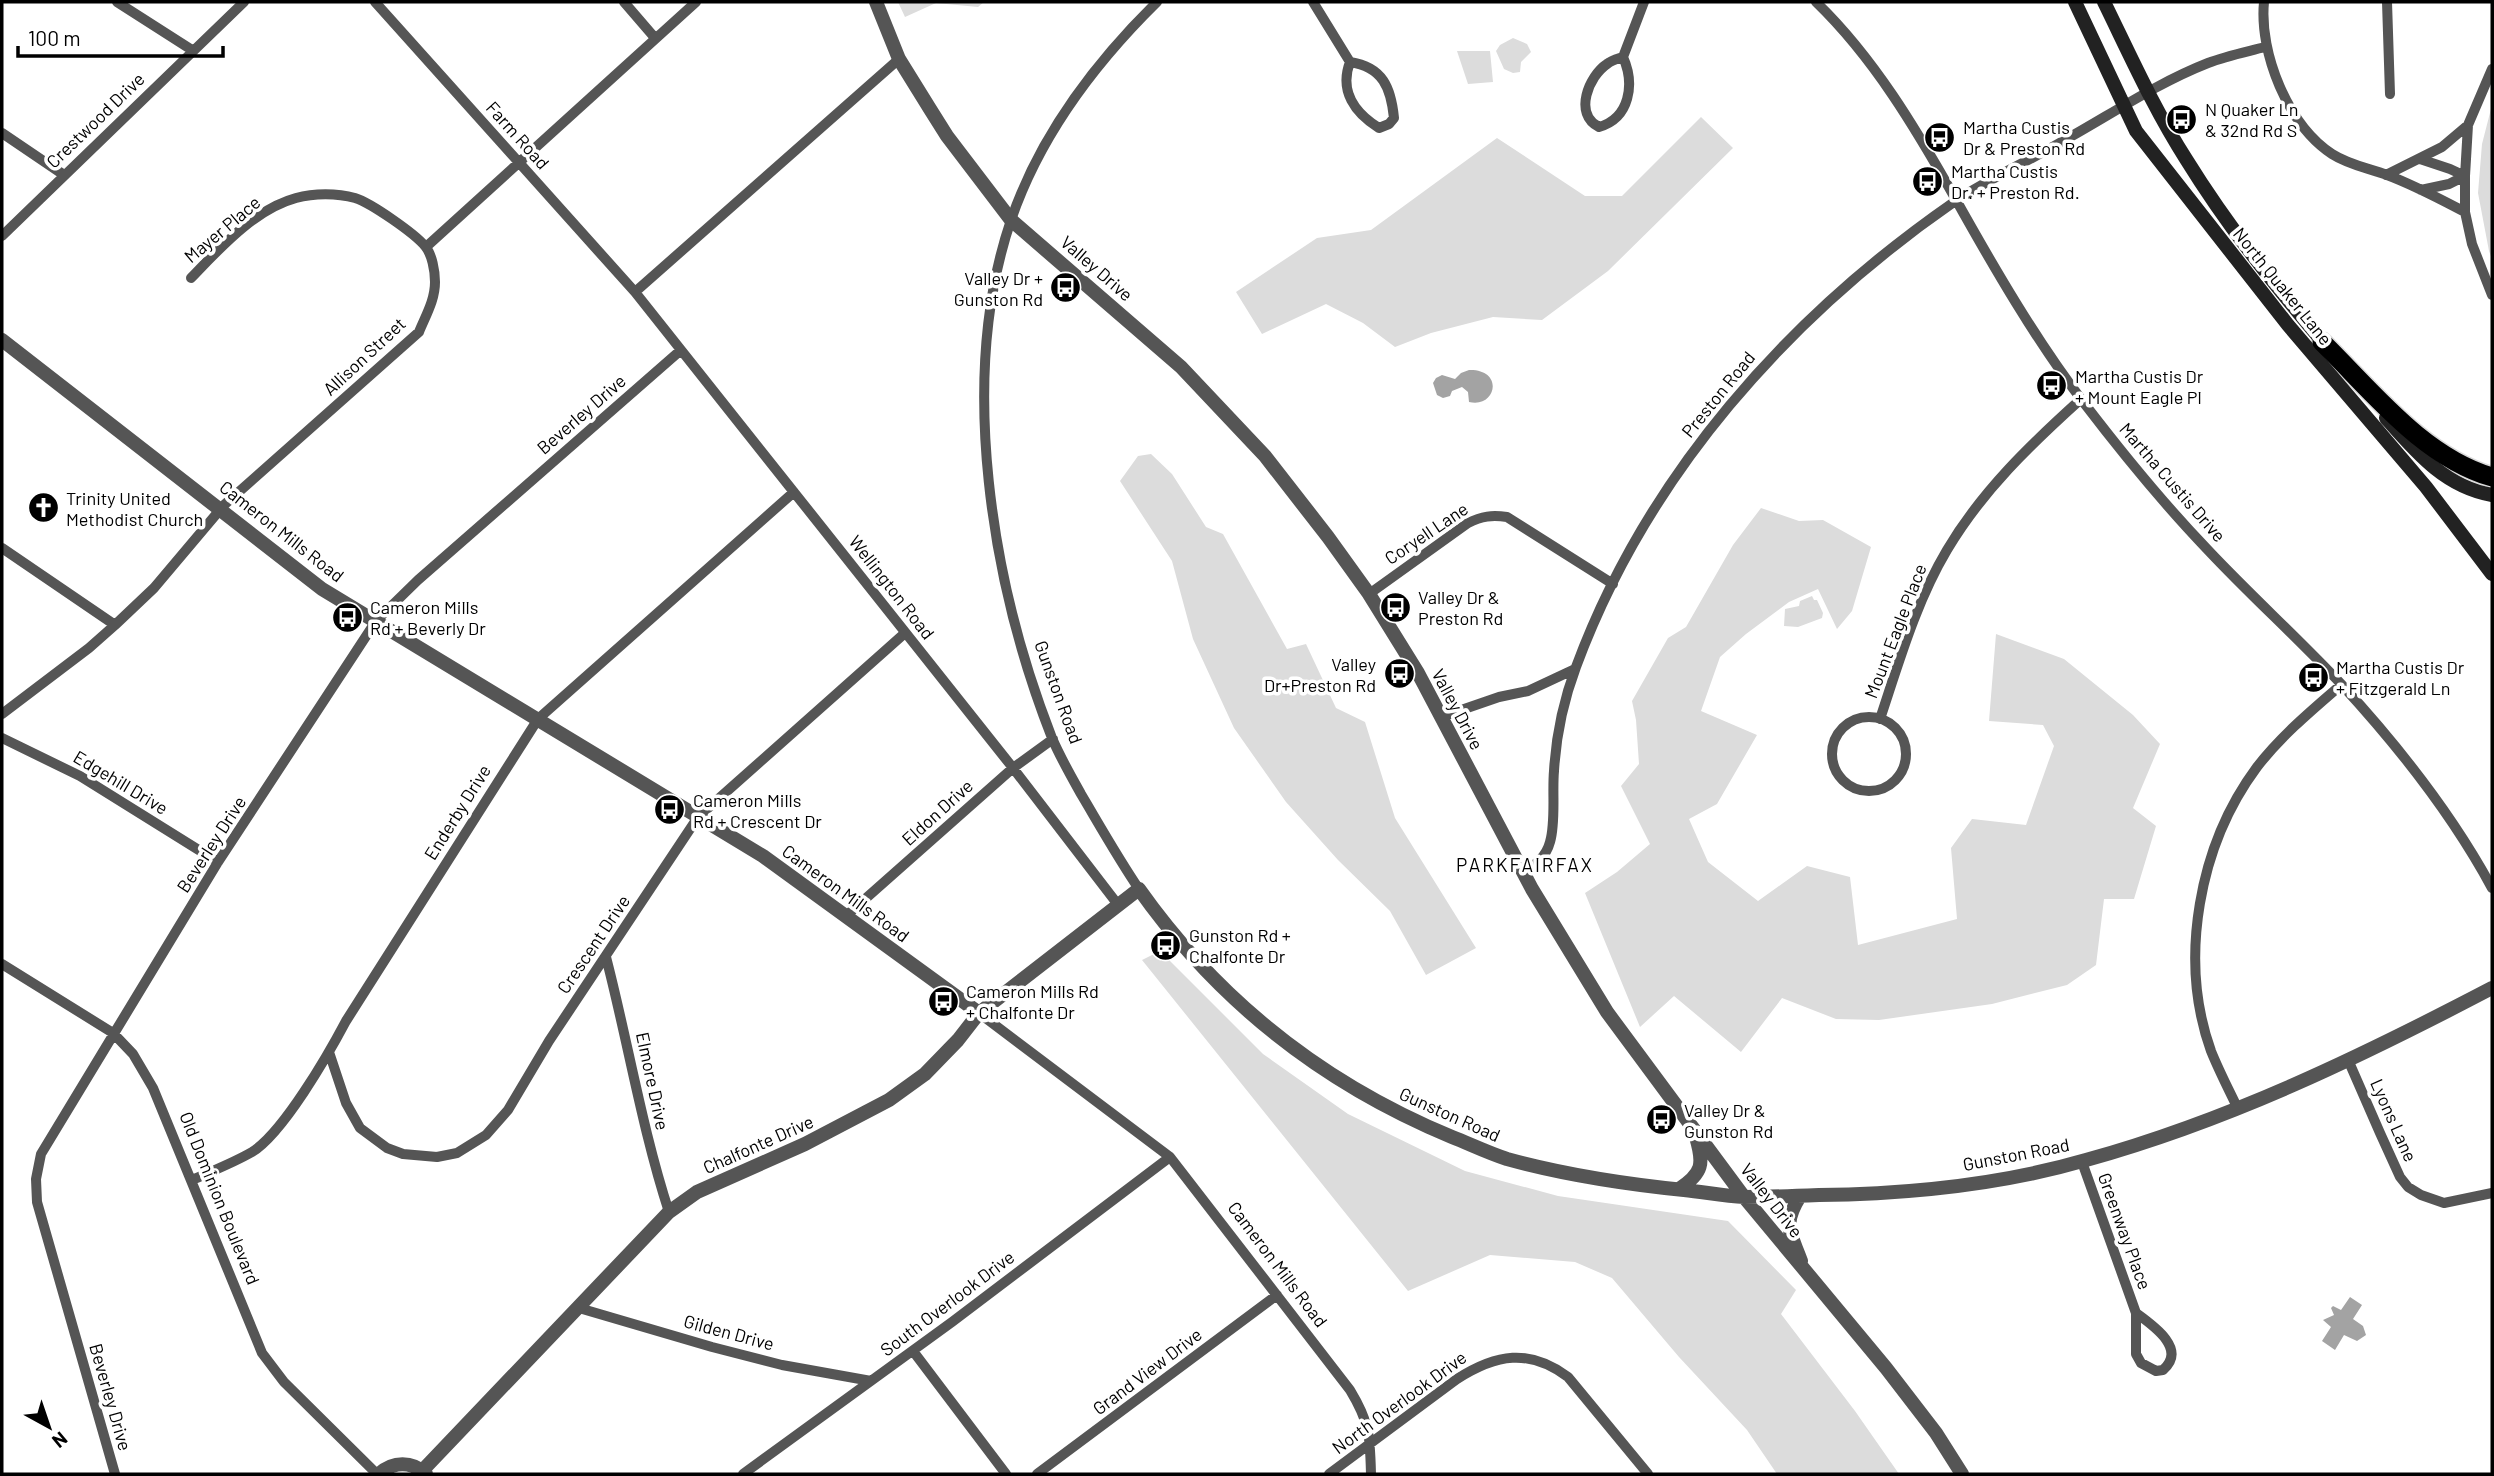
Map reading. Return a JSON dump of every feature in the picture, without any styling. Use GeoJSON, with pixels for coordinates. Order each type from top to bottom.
{"type":"FeatureCollection","features":[{"type":"Feature","properties":{"kind":"highway"},"geometry":{"type":"LineString","coordinates":[[2322,342],[2406,425],[2441,453],[2474,472],[2492,477]]}},
{"type":"Feature","properties":{"kind":"main road","name":"North Quaker Lane"},"geometry":{"type":"LineString","coordinates":[[2075,2],[2136,131],[2254,282],[2426,487],[2492,574]]}},
{"type":"Feature","properties":{"kind":"main road","name":"North Quaker Lane"},"geometry":{"type":"LineString","coordinates":[[2104,2],[2148,93],[2186,159],[2280,293],[2407,442],[2432,467],[2458,485],[2492,495]]}},
{"type":"Feature","properties":{"kind":"street"},"geometry":{"type":"LineString","coordinates":[[117,2],[191,50]]}},
{"type":"Feature","properties":{"kind":"street","name":"Crestwood Drive"},"geometry":{"type":"LineString","coordinates":[[2,236],[191,50],[244,2]]}},
{"type":"Feature","properties":{"kind":"street","name":"Farm Road"},"geometry":{"type":"LineString","coordinates":[[375,2],[635,292]]}},
{"type":"Feature","properties":{"kind":"street"},"geometry":{"type":"LineString","coordinates":[[624,2],[655,38]]}},
{"type":"Feature","properties":{"kind":"street"},"geometry":{"type":"LineString","coordinates":[[426,247],[695,2]]}},
{"type":"Feature","properties":{"kind":"street","name":"Valley Drive"},"geometry":{"type":"LineString","coordinates":[[876,2],[899,59],[947,136],[1011,220],[1181,367],[1236,423],[1296,494],[1369,594],[1418,673],[1524,872],[1607,1012],[1744,1196],[1936,1433],[1962,1474]]}},
{"type":"Feature","properties":{"kind":"street"},"geometry":{"type":"LineString","coordinates":[[1011,220],[1030,174],[1062,114],[1096,67],[1124,34],[1157,2]]}},
{"type":"Feature","properties":{"kind":"street"},"geometry":{"type":"LineString","coordinates":[[1313,2],[1350,62],[1367,66],[1385,82],[1391,94],[1394,118],[1389,124],[1379,128],[1355,109],[1345,81],[1350,62]]}},
{"type":"Feature","properties":{"kind":"street"},"geometry":{"type":"LineString","coordinates":[[1623,58],[1604,65],[1587,92],[1586,112],[1591,122],[1599,127],[1619,114],[1628,99],[1630,72],[1623,58],[1644,2]]}},
{"type":"Feature","properties":{"kind":"street","name":"Martha Custis Drive"},"geometry":{"type":"LineString","coordinates":[[1815,2],[1878,75],[1907,116],[2050,357],[2136,471],[2207,550],[2341,685],[2392,742],[2462,837],[2492,888]]}},
{"type":"Feature","properties":{"kind":"street"},"geometry":{"type":"LineString","coordinates":[[2264,2],[2265,47],[2284,93],[2322,147],[2342,160],[2386,175],[2465,212]]}},
{"type":"Feature","properties":{"kind":"street"},"geometry":{"type":"LineString","coordinates":[[2387,2],[2390,94]]}},
{"type":"Feature","properties":{"kind":"street","name":"Preston Road"},"geometry":{"type":"LineString","coordinates":[[1524,872],[1541,860],[1551,841],[1558,740],[1575,669],[1613,584],[1652,514],[1687,460],[1757,373],[1844,286],[1956,201],[2148,93],[2210,62],[2265,47]]}},
{"type":"Feature","properties":{"kind":"street"},"geometry":{"type":"LineString","coordinates":[[635,292],[899,59]]}},
{"type":"Feature","properties":{"kind":"street"},"geometry":{"type":"LineString","coordinates":[[2492,69],[2468,125],[2465,176],[2465,212],[2476,256],[2492,295]]}},
{"type":"Feature","properties":{"kind":"street"},"geometry":{"type":"LineString","coordinates":[[2386,175],[2442,148],[2468,125]]}},
{"type":"Feature","properties":{"kind":"street"},"geometry":{"type":"LineString","coordinates":[[2,133],[64,175]]}},
{"type":"Feature","properties":{"kind":"street"},"geometry":{"type":"LineString","coordinates":[[2420,159],[2465,176]]}},
{"type":"Feature","properties":{"kind":"street"},"geometry":{"type":"LineString","coordinates":[[2421,190],[2449,184],[2465,176]]}},
{"type":"Feature","properties":{"kind":"street","name":"Mayer Place"},"geometry":{"type":"LineString","coordinates":[[191,278],[237,235],[269,210],[298,198],[318,195],[358,199],[385,215],[426,247]]}},
{"type":"Feature","properties":{"kind":"street","name":"Gunston Road"},"geometry":{"type":"LineString","coordinates":[[1011,220],[994,295],[986,357],[988,471],[1003,581],[1014,624],[1052,739],[1104,834],[1163,923],[1256,1017],[1292,1048],[1349,1087],[1418,1124],[1504,1158],[1593,1177],[1679,1189],[1744,1196],[1855,1195],[1931,1189],[2082,1162],[2155,1140],[2238,1110],[2348,1062],[2492,988]]}},
{"type":"Feature","properties":{"kind":"street","name":"Allison Street"},"geometry":{"type":"LineString","coordinates":[[2,714],[115,625],[154,588],[221,509],[418,332],[434,298],[432,259],[426,247]]}},
{"type":"Feature","properties":{"kind":"street","name":"Wellington Road"},"geometry":{"type":"LineString","coordinates":[[635,292],[1013,768],[1119,906]]}},
{"type":"Feature","properties":{"kind":"street","name":"Cameron Mills Road"},"geometry":{"type":"LineString","coordinates":[[2,340],[322,589],[763,856],[847,915],[1170,1157],[1350,1390],[1364,1413],[1370,1434],[1371,1474]]}},
{"type":"Feature","properties":{"kind":"street","name":"Beverley Drive"},"geometry":{"type":"LineString","coordinates":[[115,1474],[35,1189],[41,1154],[218,862],[376,621],[418,580],[681,350]]}},
{"type":"Feature","properties":{"kind":"street","name":"Mount Eagle Place"},"geometry":{"type":"LineString","coordinates":[[1880,719],[1912,627],[1947,550],[1997,480],[2031,443],[2081,399]]}},
{"type":"Feature","properties":{"kind":"street","name":"Enderby Drive"},"geometry":{"type":"LineString","coordinates":[[192,1180],[252,1152],[268,1139],[287,1114],[329,1052],[538,719],[794,492]]}},
{"type":"Feature","properties":{"kind":"street","name":"Coryell Lane"},"geometry":{"type":"LineString","coordinates":[[1369,594],[1468,523],[1493,515],[1507,517],[1613,584]]}},
{"type":"Feature","properties":{"kind":"street"},"geometry":{"type":"LineString","coordinates":[[2,548],[115,625]]}},
{"type":"Feature","properties":{"kind":"street","name":"Crescent Drive"},"geometry":{"type":"LineString","coordinates":[[329,1052],[345,1103],[360,1128],[373,1139],[403,1154],[437,1157],[457,1153],[486,1135],[508,1110],[549,1041],[698,817],[905,633]]}},
{"type":"Feature","properties":{"kind":"street"},"geometry":{"type":"LineString","coordinates":[[1441,717],[1499,697],[1528,691],[1575,669]]}},
{"type":"Feature","properties":{"kind":"street"},"geometry":{"type":"LineString","coordinates":[[2238,1110],[2211,1051],[2198,982],[2197,917],[2204,881],[2224,828],[2240,794],[2258,766],[2295,725],[2341,685]]}},
{"type":"Feature","properties":{"kind":"street","name":"Mount Eagle Place"},"geometry":{"type":"LineString","coordinates":[[1864,718],[1880,719],[1896,728],[1902,737],[1906,758],[1903,770],[1896,781],[1885,788],[1860,790],[1840,777],[1832,753],[1835,741],[1842,730],[1852,722],[1864,718]]}},
{"type":"Feature","properties":{"kind":"street","name":"Edgehill Drive"},"geometry":{"type":"LineString","coordinates":[[2,738],[80,776],[218,862]]}},
{"type":"Feature","properties":{"kind":"street","name":"Eldon Drive"},"geometry":{"type":"LineString","coordinates":[[847,915],[1013,768],[1052,739]]}},
{"type":"Feature","properties":{"kind":"street","name":"Chalfonte Drive"},"geometry":{"type":"LineString","coordinates":[[424,1473],[669,1212],[697,1192],[805,1144],[888,1100],[925,1074],[958,1040],[979,1013],[1139,889]]}},
{"type":"Feature","properties":{"kind":"street","name":"Elmore Drive"},"geometry":{"type":"LineString","coordinates":[[606,957],[655,1168],[669,1212]]}},
{"type":"Feature","properties":{"kind":"street","name":"Old Dominion Boulevard"},"geometry":{"type":"LineString","coordinates":[[2,964],[113,1033],[133,1054],[153,1088],[262,1353],[284,1382],[378,1474],[391,1466],[401,1464],[412,1465],[424,1473]]}},
{"type":"Feature","properties":{"kind":"street","name":"Lyons Lane"},"geometry":{"type":"LineString","coordinates":[[2348,1062],[2385,1144],[2408,1187],[2444,1203],[2492,1193]]}},
{"type":"Feature","properties":{"kind":"street"},"geometry":{"type":"LineString","coordinates":[[1679,1189],[1692,1181],[1701,1166],[1693,1129]]}},
{"type":"Feature","properties":{"kind":"street","name":"South Overlook Drive"},"geometry":{"type":"LineString","coordinates":[[743,1474],[913,1351],[1170,1157]]}},
{"type":"Feature","properties":{"kind":"street","name":"Greenway Place"},"geometry":{"type":"LineString","coordinates":[[2082,1162],[2136,1313],[2136,1354],[2141,1363],[2155,1371],[2163,1370],[2172,1357],[2172,1348],[2153,1325],[2136,1313]]}},
{"type":"Feature","properties":{"kind":"street"},"geometry":{"type":"LineString","coordinates":[[1800,1196],[1790,1212],[1789,1224],[1805,1272]]}},
{"type":"Feature","properties":{"kind":"street","name":"Grand View Drive"},"geometry":{"type":"LineString","coordinates":[[1037,1474],[1277,1295]]}},
{"type":"Feature","properties":{"kind":"street","name":"Gilden Drive"},"geometry":{"type":"LineString","coordinates":[[579,1308],[759,1359],[871,1381]]}},
{"type":"Feature","properties":{"kind":"street"},"geometry":{"type":"LineString","coordinates":[[913,1351],[1006,1474]]}},
{"type":"Feature","properties":{"kind":"street","name":"North Overlook Drive"},"geometry":{"type":"LineString","coordinates":[[1329,1474],[1478,1365],[1514,1356],[1539,1360],[1568,1377],[1648,1474]]}},
{"type":"Feature","properties":{"kind":"shaded area"},"geometry":{"type":"Polygon","coordinates":[[[898,2],[984,2],[978,7],[936,3],[905,17],[898,2]]]}},
{"type":"Feature","properties":{"kind":"shaded area"},"geometry":{"type":"Polygon","coordinates":[[[1513,38],[1527,44],[1531,52],[1521,62],[1520,72],[1513,73],[1504,69],[1496,51],[1500,45],[1513,38]]]}},
{"type":"Feature","properties":{"kind":"shaded area"},"geometry":{"type":"Polygon","coordinates":[[[1457,51],[1490,51],[1493,82],[1468,84],[1457,51]]]}},
{"type":"Feature","properties":{"kind":"shaded area"},"geometry":{"type":"Polygon","coordinates":[[[2492,105],[2492,259],[2478,193],[2482,144],[2492,105]]]}},
{"type":"Feature","properties":{"kind":"shaded area"},"geometry":{"type":"Polygon","coordinates":[[[1701,117],[1733,148],[1608,271],[1542,320],[1493,317],[1431,333],[1395,347],[1363,323],[1326,304],[1262,334],[1236,292],[1317,238],[1371,230],[1497,138],[1585,196],[1622,196],[1701,117]]]}},
{"type":"Feature","properties":{"kind":"shaded area"},"geometry":{"type":"Polygon","coordinates":[[[1469,370],[1480,371],[1492,382],[1493,388],[1485,400],[1478,403],[1469,402],[1468,392],[1462,387],[1452,391],[1450,396],[1443,398],[1437,395],[1433,383],[1436,378],[1442,375],[1455,379],[1469,370]]]}},
{"type":"Feature","properties":{"kind":"shaded area"},"geometry":{"type":"Polygon","coordinates":[[[1151,454],[1172,474],[1206,527],[1223,534],[1287,649],[1306,644],[1336,708],[1365,722],[1395,818],[1476,948],[1426,975],[1390,911],[1338,860],[1286,802],[1234,728],[1193,639],[1172,561],[1120,481],[1138,456],[1151,454]]]}},
{"type":"Feature","properties":{"kind":"shaded area"},"geometry":{"type":"Polygon","coordinates":[[[1761,508],[1799,521],[1823,520],[1871,547],[1852,611],[1837,629],[1818,589],[1789,602],[1720,657],[1701,711],[1757,735],[1717,804],[1689,819],[1708,862],[1758,901],[1807,866],[1850,877],[1858,945],[1957,919],[1951,848],[1972,819],[2026,825],[2054,746],[2043,725],[1989,721],[1996,634],[2064,659],[2133,715],[2160,744],[2133,808],[2156,826],[2134,899],[2104,899],[2096,965],[2067,985],[1992,1004],[1879,1020],[1836,1019],[1782,998],[1741,1052],[1674,996],[1640,1027],[1585,893],[1617,872],[1650,844],[1621,786],[1639,764],[1632,701],[1668,638],[1686,627],[1733,545],[1761,508]]]}},
{"type":"Feature","properties":{"kind":"shaded area"},"geometry":{"type":"Polygon","coordinates":[[[1812,596],[1823,613],[1822,618],[1798,627],[1784,626],[1785,609],[1799,606],[1800,601],[1812,596]]]}},
{"type":"Feature","properties":{"kind":"shaded area"},"geometry":{"type":"Polygon","coordinates":[[[1160,951],[1263,1054],[1348,1114],[1465,1171],[1558,1196],[1728,1221],[1796,1290],[1781,1314],[1899,1474],[1777,1474],[1747,1430],[1679,1357],[1612,1278],[1575,1262],[1490,1255],[1408,1291],[1142,960],[1160,951]]]}},
{"type":"Feature","properties":{"kind":"shaded area"},"geometry":{"type":"Polygon","coordinates":[[[2350,1297],[2362,1305],[2353,1319],[2363,1326],[2366,1335],[2357,1341],[2344,1335],[2335,1350],[2322,1341],[2331,1327],[2323,1320],[2334,1315],[2331,1308],[2333,1306],[2341,1310],[2350,1297]]]}},
{"type":"Feature","properties":{"kind":"place","name":"N Quaker Ln & 32nd Rd S"},"geometry":{"type":"Point","coordinates":[2182,119]}},
{"type":"Feature","properties":{"kind":"place","name":"Martha Custis Dr & Preston Rd"},"geometry":{"type":"Point","coordinates":[1940,137]}},
{"type":"Feature","properties":{"kind":"place","name":"Martha Custis Dr. + Preston Rd."},"geometry":{"type":"Point","coordinates":[1928,181]}},
{"type":"Feature","properties":{"kind":"place","name":"Valley Dr + Gunston Rd"},"geometry":{"type":"Point","coordinates":[1066,288]}},
{"type":"Feature","properties":{"kind":"place","name":"Martha Custis Dr + Mount Eagle Pl"},"geometry":{"type":"Point","coordinates":[2052,386]}},
{"type":"Feature","properties":{"kind":"place","name":"Trinity United Methodist Church"},"geometry":{"type":"Point","coordinates":[43,508]}},
{"type":"Feature","properties":{"kind":"place","name":"Valley Dr & Preston Rd"},"geometry":{"type":"Point","coordinates":[1395,607]}},
{"type":"Feature","properties":{"kind":"place","name":"Cameron Mills Rd + Beverly Dr"},"geometry":{"type":"Point","coordinates":[347,617]}},
{"type":"Feature","properties":{"kind":"place","name":"Valley Dr+Preston Rd"},"geometry":{"type":"Point","coordinates":[1399,674]}},
{"type":"Feature","properties":{"kind":"place","name":"Martha Custis Dr + Fitzgerald Ln"},"geometry":{"type":"Point","coordinates":[2313,677]}},
{"type":"Feature","properties":{"kind":"place","name":"Cameron Mills Rd + Crescent Dr"},"geometry":{"type":"Point","coordinates":[670,810]}},
{"type":"Feature","properties":{"kind":"place","name":"Gunston Rd + Chalfonte Dr"},"geometry":{"type":"Point","coordinates":[1166,945]}},
{"type":"Feature","properties":{"kind":"place","name":"Cameron Mills Rd + Chalfonte Dr"},"geometry":{"type":"Point","coordinates":[943,1001]}},
{"type":"Feature","properties":{"kind":"place","name":"Valley Dr & Gunston Rd"},"geometry":{"type":"Point","coordinates":[1661,1120]}},
{"type":"Feature","properties":{"kind":"district","name":"PARKFAIRFAX"},"geometry":{"type":"Point","coordinates":[1525,864]}}]}
